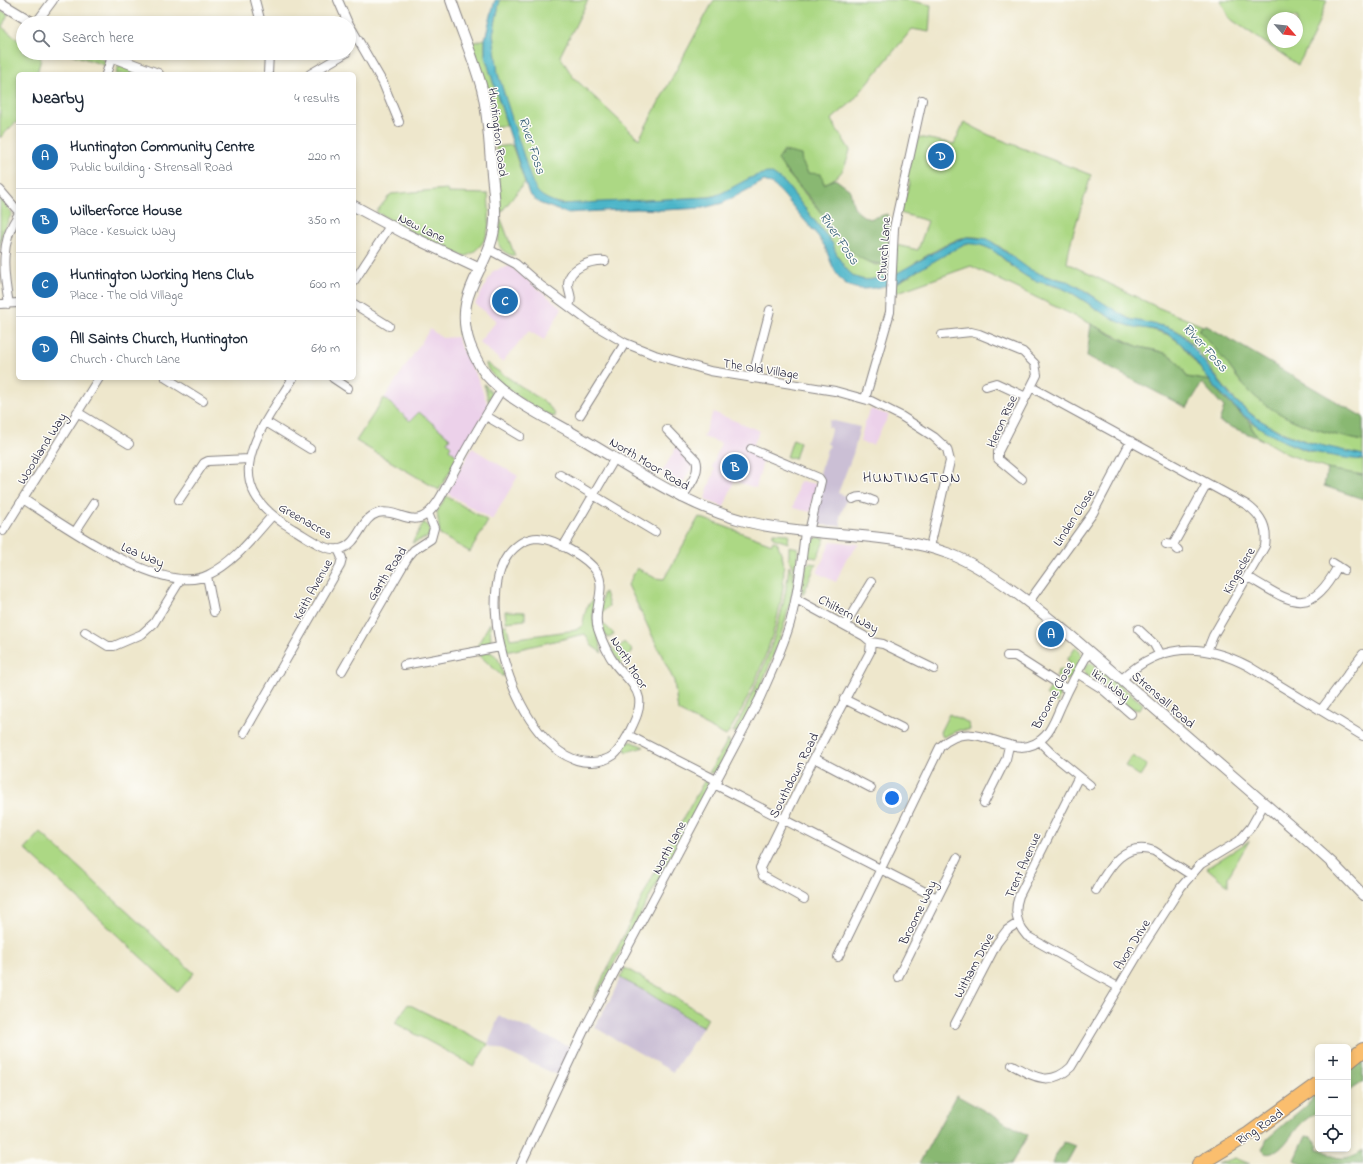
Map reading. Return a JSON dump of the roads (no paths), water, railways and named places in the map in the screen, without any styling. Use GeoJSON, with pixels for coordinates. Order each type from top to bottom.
{"type":"FeatureCollection","features":[{"type":"Feature","properties":{"kind":"highway"},"geometry":{"type":"LineString","coordinates":[[1351,1060],[1363,1050]]}},
{"type":"Feature","properties":{"kind":"highway","name":"Ring Road"},"geometry":{"type":"LineString","coordinates":[[1199,1164],[1246,1136],[1315,1086]]}},
{"type":"Feature","properties":{"kind":"street"},"geometry":{"type":"LineString","coordinates":[[40,16],[53,0]]}},
{"type":"Feature","properties":{"kind":"street"},"geometry":{"type":"LineString","coordinates":[[255,0],[259,16]]}},
{"type":"Feature","properties":{"kind":"street"},"geometry":{"type":"LineString","coordinates":[[338,0],[345,16]]}},
{"type":"Feature","properties":{"kind":"street","name":"Huntington Road"},"geometry":{"type":"LineString","coordinates":[[451,0],[481,86],[485,105],[495,221],[493,235],[480,269]]}},
{"type":"Feature","properties":{"kind":"street"},"geometry":{"type":"LineString","coordinates":[[0,3],[23,16]]}},
{"type":"Feature","properties":{"kind":"street"},"geometry":{"type":"LineString","coordinates":[[356,37],[383,83],[399,122]]}},
{"type":"Feature","properties":{"kind":"street"},"geometry":{"type":"LineString","coordinates":[[356,47],[360,45]]}},
{"type":"Feature","properties":{"kind":"street"},"geometry":{"type":"LineString","coordinates":[[106,72],[107,60]]}},
{"type":"Feature","properties":{"kind":"street"},"geometry":{"type":"LineString","coordinates":[[117,60],[140,71]]}},
{"type":"Feature","properties":{"kind":"street"},"geometry":{"type":"LineString","coordinates":[[268,72],[269,60]]}},
{"type":"Feature","properties":{"kind":"street"},"geometry":{"type":"LineString","coordinates":[[313,72],[334,60]]}},
{"type":"Feature","properties":{"kind":"street","name":"Church Lane"},"geometry":{"type":"LineString","coordinates":[[865,399],[888,323],[893,273],[894,228],[922,100]]}},
{"type":"Feature","properties":{"kind":"street"},"geometry":{"type":"LineString","coordinates":[[0,190],[16,209]]}},
{"type":"Feature","properties":{"kind":"street","name":"New Lane"},"geometry":{"type":"LineString","coordinates":[[356,207],[390,226],[480,269]]}},
{"type":"Feature","properties":{"kind":"street"},"geometry":{"type":"LineString","coordinates":[[9,304],[3,256],[10,228],[16,218]]}},
{"type":"Feature","properties":{"kind":"street"},"geometry":{"type":"LineString","coordinates":[[356,279],[390,226]]}},
{"type":"Feature","properties":{"kind":"street","name":"The Old Village"},"geometry":{"type":"LineString","coordinates":[[488,249],[516,264],[540,285],[600,328],[625,343],[655,355],[703,369],[752,379],[835,391],[865,399],[914,424],[934,437],[948,452],[950,461],[930,548]]}},
{"type":"Feature","properties":{"kind":"street"},"geometry":{"type":"LineString","coordinates":[[569,306],[572,299],[568,286],[574,272],[584,264],[594,260],[605,261]]}},
{"type":"Feature","properties":{"kind":"street","name":"North Moor Road"},"geometry":{"type":"LineString","coordinates":[[480,269],[465,304],[465,327],[477,361],[487,375],[502,389],[682,498],[732,518],[761,525],[882,538],[930,548]]}},
{"type":"Feature","properties":{"kind":"street"},"geometry":{"type":"LineString","coordinates":[[0,304],[16,303]]}},
{"type":"Feature","properties":{"kind":"street"},"geometry":{"type":"LineString","coordinates":[[356,305],[389,326]]}},
{"type":"Feature","properties":{"kind":"street"},"geometry":{"type":"LineString","coordinates":[[752,379],[770,310]]}},
{"type":"Feature","properties":{"kind":"street","name":"Heron Rise"},"geometry":{"type":"LineString","coordinates":[[942,335],[971,332],[979,334],[1023,352],[1031,358],[1037,369],[1031,387],[1002,442],[998,458],[1022,479]]}},
{"type":"Feature","properties":{"kind":"street"},"geometry":{"type":"LineString","coordinates":[[580,415],[625,343]]}},
{"type":"Feature","properties":{"kind":"street","name":"Woodland Way"},"geometry":{"type":"LineString","coordinates":[[3,531],[98,380]]}},
{"type":"Feature","properties":{"kind":"street"},"geometry":{"type":"LineString","coordinates":[[169,380],[203,401]]}},
{"type":"Feature","properties":{"kind":"street","name":"Greenacres"},"geometry":{"type":"LineString","coordinates":[[292,380],[266,422],[252,449],[249,460],[250,481],[253,492],[272,516],[326,547],[338,549]]}},
{"type":"Feature","properties":{"kind":"street"},"geometry":{"type":"LineString","coordinates":[[336,380],[348,388]]}},
{"type":"Feature","properties":{"kind":"street"},"geometry":{"type":"LineString","coordinates":[[986,386],[996,383],[1026,397]]}},
{"type":"Feature","properties":{"kind":"street"},"geometry":{"type":"LineString","coordinates":[[1031,387],[1131,441]]}},
{"type":"Feature","properties":{"kind":"street"},"geometry":{"type":"LineString","coordinates":[[428,514],[442,493],[502,389]]}},
{"type":"Feature","properties":{"kind":"street"},"geometry":{"type":"LineString","coordinates":[[77,412],[129,444]]}},
{"type":"Feature","properties":{"kind":"street"},"geometry":{"type":"LineString","coordinates":[[486,416],[520,436]]}},
{"type":"Feature","properties":{"kind":"street"},"geometry":{"type":"LineString","coordinates":[[266,422],[310,449]]}},
{"type":"Feature","properties":{"kind":"street"},"geometry":{"type":"LineString","coordinates":[[667,430],[696,460],[698,465],[696,473],[682,498]]}},
{"type":"Feature","properties":{"kind":"street","name":"Kingsclere"},"geometry":{"type":"LineString","coordinates":[[1131,441],[1257,512],[1264,524],[1266,532],[1265,546],[1213,636],[1207,651]]}},
{"type":"Feature","properties":{"kind":"street","name":"Linden Close"},"geometry":{"type":"LineString","coordinates":[[1028,603],[1090,516],[1131,441]]}},
{"type":"Feature","properties":{"kind":"street","name":"North Lane"},"geometry":{"type":"LineString","coordinates":[[521,1164],[587,1024],[717,783],[759,700],[777,660],[788,628],[796,599],[807,531],[821,481],[819,478],[752,448]]}},
{"type":"Feature","properties":{"kind":"street"},"geometry":{"type":"LineString","coordinates":[[562,547],[615,458]]}},
{"type":"Feature","properties":{"kind":"street"},"geometry":{"type":"LineString","coordinates":[[179,500],[204,463],[208,460],[249,460]]}},
{"type":"Feature","properties":{"kind":"street"},"geometry":{"type":"LineString","coordinates":[[560,475],[655,532]]}},
{"type":"Feature","properties":{"kind":"street"},"geometry":{"type":"LineString","coordinates":[[1172,546],[1207,484]]}},
{"type":"Feature","properties":{"kind":"street"},"geometry":{"type":"LineString","coordinates":[[852,499],[858,496],[874,501]]}},
{"type":"Feature","properties":{"kind":"street","name":"Lea Way"},"geometry":{"type":"LineString","coordinates":[[23,499],[75,532],[138,567],[153,573],[181,579],[207,576],[234,557],[272,516]]}},
{"type":"Feature","properties":{"kind":"street"},"geometry":{"type":"LineString","coordinates":[[75,532],[94,503]]}},
{"type":"Feature","properties":{"kind":"street","name":"Keith Avenue"},"geometry":{"type":"LineString","coordinates":[[244,733],[340,566],[342,558],[338,549],[352,543],[366,521],[371,516],[378,513],[386,512],[414,518],[428,514]]}},
{"type":"Feature","properties":{"kind":"street","name":"Garth Road"},"geometry":{"type":"LineString","coordinates":[[342,671],[408,557],[414,550],[428,543],[433,536],[434,528],[428,514]]}},
{"type":"Feature","properties":{"kind":"street","name":"North Moor"},"geometry":{"type":"LineString","coordinates":[[528,539],[542,539],[562,547],[592,565],[600,578],[596,618],[597,626],[610,657],[631,682],[639,697],[638,712],[628,735],[615,754],[602,761],[578,760],[560,752],[543,735],[527,714],[508,674],[500,647],[496,626],[496,593],[502,566],[520,543],[528,539]]}},
{"type":"Feature","properties":{"kind":"street","name":"Strensall Road"},"geometry":{"type":"LineString","coordinates":[[930,548],[964,560],[1028,603],[1089,652],[1122,679],[1332,863],[1363,896]]}},
{"type":"Feature","properties":{"kind":"street"},"geometry":{"type":"LineString","coordinates":[[1248,577],[1285,598],[1300,602],[1320,594],[1326,588],[1338,566]]}},
{"type":"Feature","properties":{"kind":"street"},"geometry":{"type":"LineString","coordinates":[[207,576],[214,612]]}},
{"type":"Feature","properties":{"kind":"street"},"geometry":{"type":"LineString","coordinates":[[85,632],[108,646],[114,646],[142,634],[154,623],[181,579]]}},
{"type":"Feature","properties":{"kind":"street"},"geometry":{"type":"LineString","coordinates":[[845,625],[870,582]]}},
{"type":"Feature","properties":{"kind":"street","name":"Chiltern Way"},"geometry":{"type":"LineString","coordinates":[[796,599],[864,636],[870,642],[883,644],[934,669]]}},
{"type":"Feature","properties":{"kind":"street"},"geometry":{"type":"LineString","coordinates":[[1136,628],[1154,644],[1160,655]]}},
{"type":"Feature","properties":{"kind":"street","name":"Southdown Road"},"geometry":{"type":"LineString","coordinates":[[804,900],[763,876],[760,873],[760,868],[844,699],[870,652],[870,642]]}},
{"type":"Feature","properties":{"kind":"street"},"geometry":{"type":"LineString","coordinates":[[404,665],[500,647]]}},
{"type":"Feature","properties":{"kind":"street"},"geometry":{"type":"LineString","coordinates":[[1122,679],[1141,663],[1160,655],[1183,650],[1207,651],[1239,661],[1363,736]]}},
{"type":"Feature","properties":{"kind":"street","name":"Broome Close"},"geometry":{"type":"LineString","coordinates":[[838,957],[935,755],[946,741],[958,736],[970,734],[1009,746],[1024,746],[1039,741],[1048,732],[1068,690],[1089,652]]}},
{"type":"Feature","properties":{"kind":"street"},"geometry":{"type":"LineString","coordinates":[[1321,710],[1363,654]]}},
{"type":"Feature","properties":{"kind":"street"},"geometry":{"type":"LineString","coordinates":[[1007,656],[1015,656],[1068,690]]}},
{"type":"Feature","properties":{"kind":"street","name":"Ikin Way"},"geometry":{"type":"LineString","coordinates":[[1077,673],[1101,688],[1131,714]]}},
{"type":"Feature","properties":{"kind":"street"},"geometry":{"type":"LineString","coordinates":[[844,699],[902,728]]}},
{"type":"Feature","properties":{"kind":"street"},"geometry":{"type":"LineString","coordinates":[[628,735],[784,820],[937,898]]}},
{"type":"Feature","properties":{"kind":"street"},"geometry":{"type":"LineString","coordinates":[[1039,741],[1052,754],[1090,785]]}},
{"type":"Feature","properties":{"kind":"street"},"geometry":{"type":"LineString","coordinates":[[984,803],[1006,759],[1009,746]]}},
{"type":"Feature","properties":{"kind":"street"},"geometry":{"type":"LineString","coordinates":[[814,758],[871,788]]}},
{"type":"Feature","properties":{"kind":"street","name":"Trent Avenue"},"geometry":{"type":"LineString","coordinates":[[1018,923],[1016,904],[1018,896],[1079,776]]}},
{"type":"Feature","properties":{"kind":"street","name":"Avon Drive"},"geometry":{"type":"LineString","coordinates":[[1017,1065],[1041,1079],[1054,1078],[1066,1071],[1076,1061],[1118,987],[1172,900],[1191,875],[1209,858],[1239,841],[1250,827],[1264,804]]}},
{"type":"Feature","properties":{"kind":"street"},"geometry":{"type":"LineString","coordinates":[[1101,886],[1117,858],[1128,852],[1139,849],[1154,851],[1191,875]]}},
{"type":"Feature","properties":{"kind":"street","name":"Broome Way"},"geometry":{"type":"LineString","coordinates":[[898,978],[958,858]]}},
{"type":"Feature","properties":{"kind":"street"},"geometry":{"type":"LineString","coordinates":[[1018,923],[1022,931],[1033,940],[1118,987]]}},
{"type":"Feature","properties":{"kind":"street","name":"Witham Drive"},"geometry":{"type":"LineString","coordinates":[[955,1024],[997,943],[1007,930],[1018,923]]}},
{"type":"Feature","properties":{"kind":"water"},"geometry":{"type":"Polygon","coordinates":[[[495,0],[500,0],[493,34],[498,74],[530,176],[537,191],[543,197],[559,204],[710,197],[718,195],[755,176],[771,173],[785,183],[833,244],[839,258],[849,272],[859,279],[864,280],[889,276],[890,285],[864,289],[850,286],[844,282],[838,276],[825,247],[817,236],[779,190],[768,182],[764,181],[723,203],[703,208],[664,210],[636,209],[566,213],[539,203],[529,194],[485,56],[485,39],[495,0]]]}},
{"type":"Feature","properties":{"kind":"water"},"geometry":{"type":"Polygon","coordinates":[[[967,237],[988,239],[1029,269],[1045,276],[1070,282],[1129,319],[1167,327],[1179,332],[1189,342],[1231,397],[1253,416],[1282,433],[1307,442],[1363,455],[1363,460],[1317,453],[1297,447],[1261,429],[1228,401],[1182,345],[1170,335],[1165,332],[1130,326],[1116,321],[1066,290],[1029,278],[992,250],[984,246],[964,244],[894,284],[894,275],[951,243],[967,237]]]}},
{"type":"Feature","properties":{"kind":"place","name":"All Saints Church, Huntington"},"geometry":{"type":"Point","coordinates":[941,156]}},
{"type":"Feature","properties":{"kind":"place","name":"Huntington Working Mens Club"},"geometry":{"type":"Point","coordinates":[505,301]}},
{"type":"Feature","properties":{"kind":"place","name":"Wilberforce House"},"geometry":{"type":"Point","coordinates":[735,467]}},
{"type":"Feature","properties":{"kind":"place","name":"Huntington Community Centre"},"geometry":{"type":"Point","coordinates":[1051,634]}},
{"type":"Feature","properties":{"kind":"district","name":"HUNTINGTON"},"geometry":{"type":"Point","coordinates":[912,477]}},
{"type":"Feature","properties":{"kind":"water label","name":"River Foss"},"geometry":{"type":"Point","coordinates":[533,145]}},
{"type":"Feature","properties":{"kind":"water label","name":"River Foss"},"geometry":{"type":"Point","coordinates":[840,238]}},
{"type":"Feature","properties":{"kind":"water label","name":"River Foss"},"geometry":{"type":"Point","coordinates":[1206,347]}}]}
